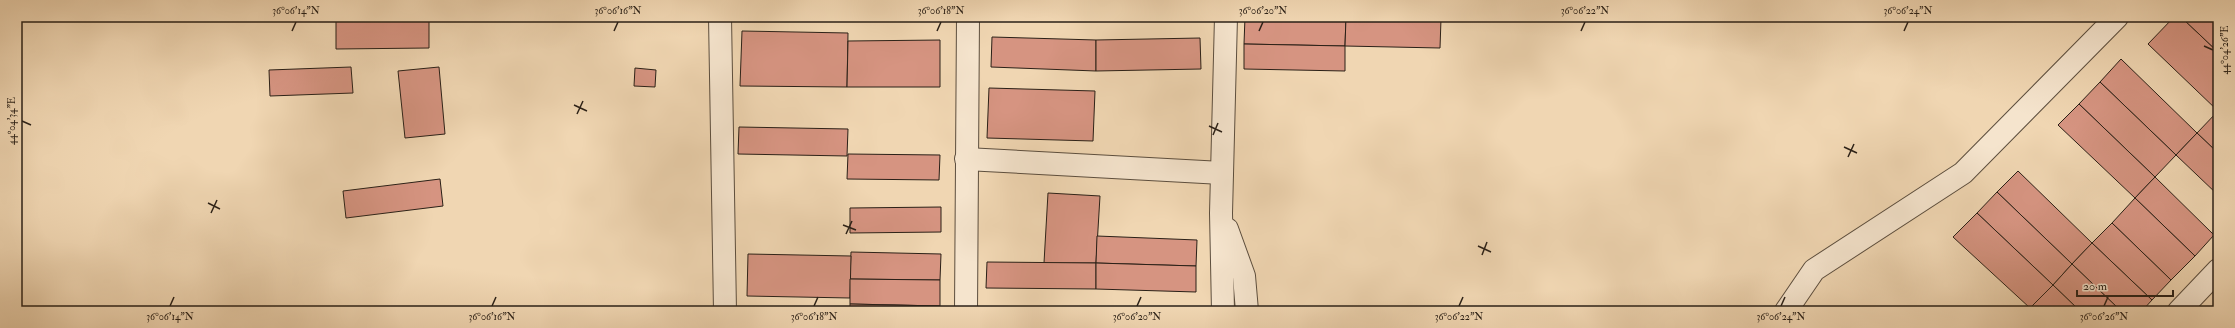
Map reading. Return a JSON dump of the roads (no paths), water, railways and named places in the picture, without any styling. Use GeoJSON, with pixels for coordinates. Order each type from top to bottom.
{"type":"FeatureCollection","features":[{"type":"Feature","properties":{"kind":"street"},"geometry":{"type":"LineString","coordinates":[[720,17],[726,311]]}},
{"type":"Feature","properties":{"kind":"street"},"geometry":{"type":"LineString","coordinates":[[966,311],[968,17]]}},
{"type":"Feature","properties":{"kind":"street"},"geometry":{"type":"LineString","coordinates":[[1223,311],[1221,213],[1226,17]]}},
{"type":"Feature","properties":{"kind":"street"},"geometry":{"type":"LineString","coordinates":[[1786,311],[1814,270],[1963,173],[2118,17]]}},
{"type":"Feature","properties":{"kind":"street"},"geometry":{"type":"LineString","coordinates":[[966,159],[1222,173]]}},
{"type":"Feature","properties":{"kind":"street"},"geometry":{"type":"LineString","coordinates":[[1221,213],[1244,276],[1246,311]]}},
{"type":"Feature","properties":{"kind":"street"},"geometry":{"type":"LineString","coordinates":[[2179,311],[2215,280]]}}]}
